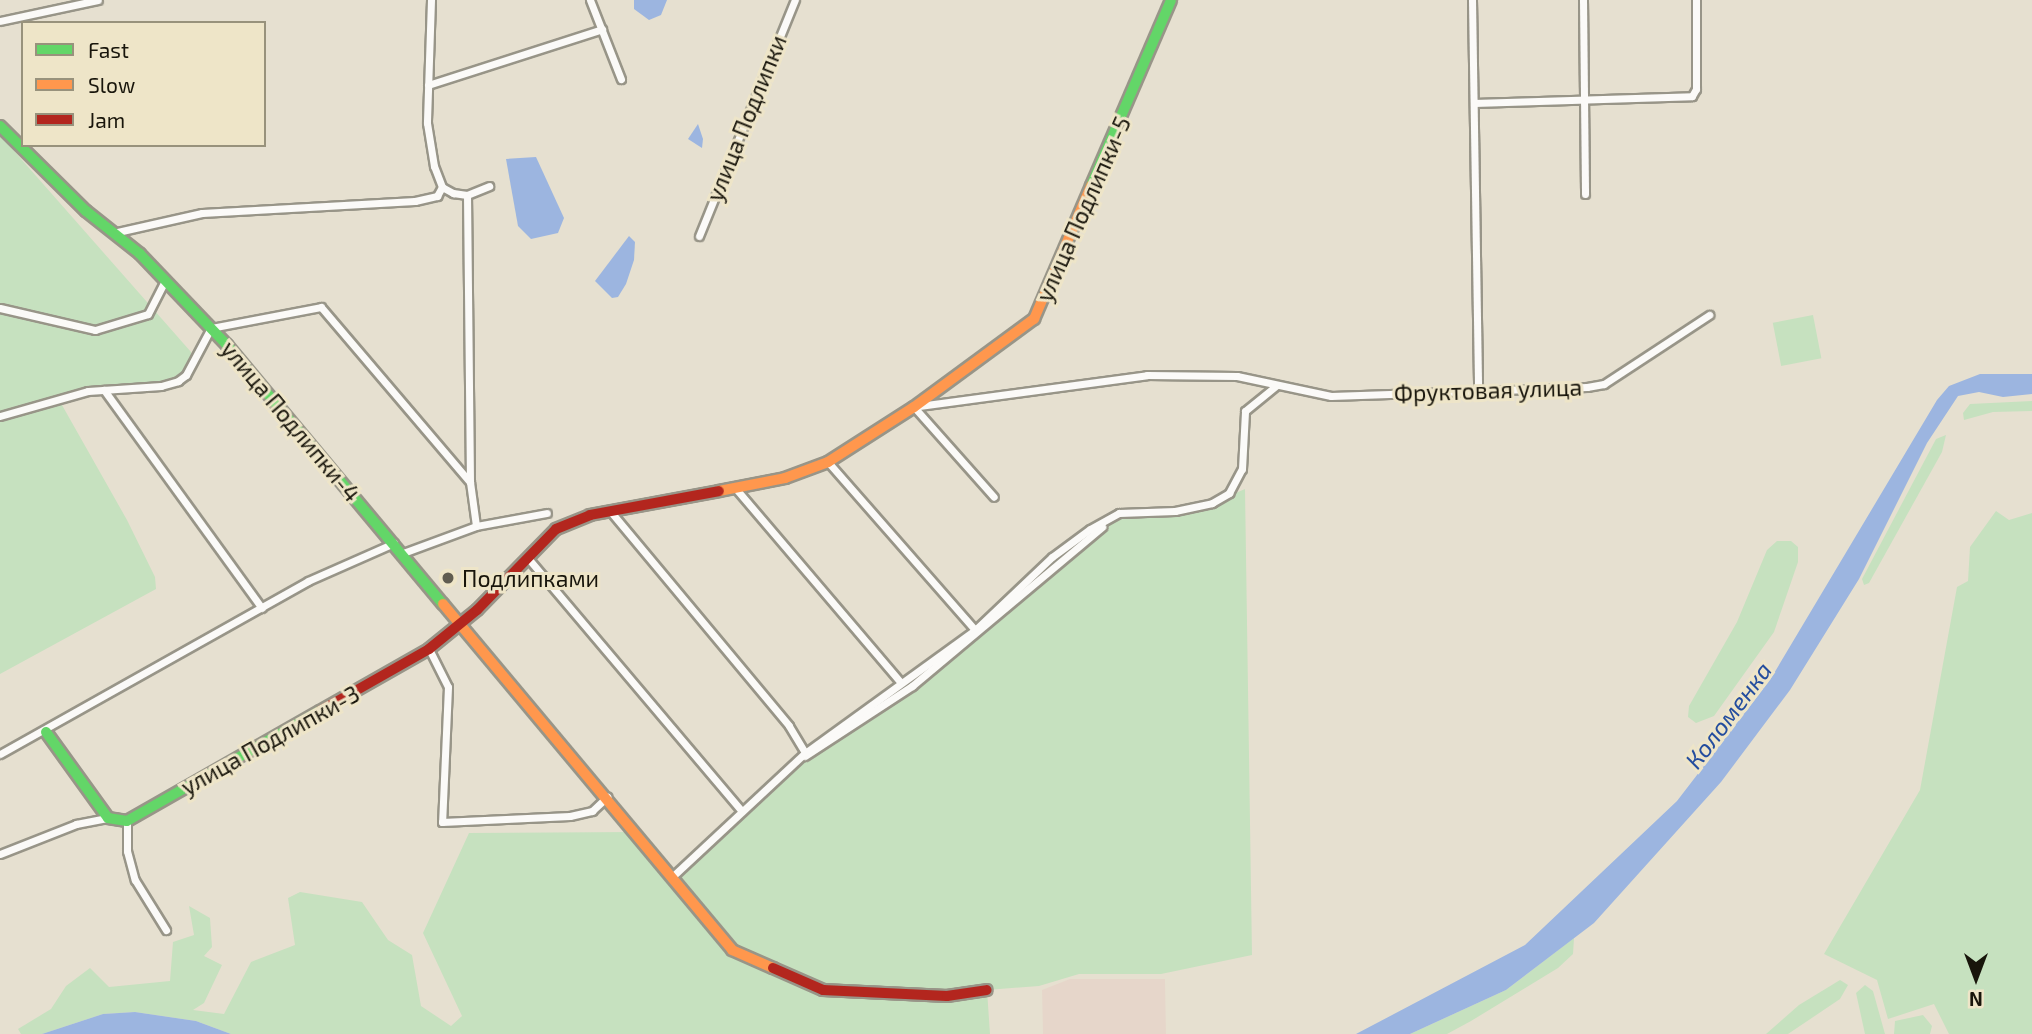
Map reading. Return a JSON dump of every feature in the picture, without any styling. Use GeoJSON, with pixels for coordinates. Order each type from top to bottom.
{"type":"FeatureCollection","features":[{"type":"Feature","properties":{"kind":"street"},"geometry":{"type":"LineString","coordinates":[[0,21],[97,0]]}},
{"type":"Feature","properties":{"kind":"street"},"geometry":{"type":"LineString","coordinates":[[430,0],[427,123],[433,166],[442,187],[467,195],[489,186]]}},
{"type":"Feature","properties":{"kind":"street"},"geometry":{"type":"LineString","coordinates":[[590,0],[621,79]]}},
{"type":"Feature","properties":{"kind":"street","name":"улица Подлипки"},"geometry":{"type":"LineString","coordinates":[[699,236],[794,0]]}},
{"type":"Feature","properties":{"kind":"street","name":"улица Подлипки-5"},"geometry":{"type":"LineString","coordinates":[[915,407],[1034,319],[1171,0]]}},
{"type":"Feature","properties":{"kind":"street"},"geometry":{"type":"LineString","coordinates":[[1472,0],[1478,393]]}},
{"type":"Feature","properties":{"kind":"street"},"geometry":{"type":"LineString","coordinates":[[1583,0],[1585,194]]}},
{"type":"Feature","properties":{"kind":"street"},"geometry":{"type":"LineString","coordinates":[[1474,103],[1692,96],[1696,89],[1696,0]]}},
{"type":"Feature","properties":{"kind":"street"},"geometry":{"type":"LineString","coordinates":[[428,85],[602,29]]}},
{"type":"Feature","properties":{"kind":"street"},"geometry":{"type":"LineString","coordinates":[[0,126],[21,146]]}},
{"type":"Feature","properties":{"kind":"street"},"geometry":{"type":"LineString","coordinates":[[0,416],[57,398],[177,381],[186,375],[211,328],[164,280],[22,147]]}},
{"type":"Feature","properties":{"kind":"street"},"geometry":{"type":"LineString","coordinates":[[113,233],[202,213],[415,201],[437,196],[442,187]]}},
{"type":"Feature","properties":{"kind":"street"},"geometry":{"type":"LineString","coordinates":[[467,195],[470,482],[476,526]]}},
{"type":"Feature","properties":{"kind":"street"},"geometry":{"type":"LineString","coordinates":[[0,308],[95,330],[148,314],[164,280]]}},
{"type":"Feature","properties":{"kind":"street","name":"улица Подлипки-4"},"geometry":{"type":"LineString","coordinates":[[470,482],[321,307],[211,328],[607,796],[732,950],[808,986],[947,996],[987,990]]}},
{"type":"Feature","properties":{"kind":"street","name":"Фруктовая улица"},"geometry":{"type":"LineString","coordinates":[[915,407],[1147,375],[1237,376],[1331,396],[1478,393],[1604,384],[1709,315]]}},
{"type":"Feature","properties":{"kind":"street"},"geometry":{"type":"LineString","coordinates":[[673,876],[804,753],[975,630],[1052,557],[1119,513],[1175,512],[1212,503],[1228,493],[1242,469],[1245,411],[1277,386]]}},
{"type":"Feature","properties":{"kind":"street"},"geometry":{"type":"LineString","coordinates":[[104,390],[262,608]]}},
{"type":"Feature","properties":{"kind":"street"},"geometry":{"type":"LineString","coordinates":[[461,623],[556,529],[590,515],[737,490],[828,462],[915,407],[994,497]]}},
{"type":"Feature","properties":{"kind":"street"},"geometry":{"type":"LineString","coordinates":[[828,462],[975,630]]}},
{"type":"Feature","properties":{"kind":"street"},"geometry":{"type":"LineString","coordinates":[[737,490],[901,683]]}},
{"type":"Feature","properties":{"kind":"street"},"geometry":{"type":"LineString","coordinates":[[403,553],[476,526],[547,513]]}},
{"type":"Feature","properties":{"kind":"street"},"geometry":{"type":"LineString","coordinates":[[611,513],[789,726],[804,753]]}},
{"type":"Feature","properties":{"kind":"street"},"geometry":{"type":"LineString","coordinates":[[798,760],[828,745],[912,686],[1119,513]]}},
{"type":"Feature","properties":{"kind":"street"},"geometry":{"type":"LineString","coordinates":[[0,754],[46,732],[262,608],[394,543]]}},
{"type":"Feature","properties":{"kind":"street"},"geometry":{"type":"LineString","coordinates":[[527,557],[741,810]]}},
{"type":"Feature","properties":{"kind":"street","name":"улица Подлипки-3"},"geometry":{"type":"LineString","coordinates":[[127,821],[429,649],[461,623]]}},
{"type":"Feature","properties":{"kind":"street"},"geometry":{"type":"LineString","coordinates":[[429,649],[448,687],[442,822],[570,816],[592,811],[607,796]]}},
{"type":"Feature","properties":{"kind":"street"},"geometry":{"type":"LineString","coordinates":[[46,732],[108,818]]}},
{"type":"Feature","properties":{"kind":"street"},"geometry":{"type":"LineString","coordinates":[[0,854],[76,824],[108,818],[127,821],[127,852],[135,880],[166,930]]}},
{"type":"Feature","properties":{"kind":"shaded area"},"geometry":{"type":"Polygon","coordinates":[[[1070,979],[1165,979],[1166,1034],[1043,1034],[1042,990],[1070,979]]]}},
{"type":"Feature","properties":{"kind":"green space"},"geometry":{"type":"Polygon","coordinates":[[[0,135],[191,352],[192,363],[177,381],[58,398],[127,520],[155,577],[156,589],[0,674],[0,135]]]}},
{"type":"Feature","properties":{"kind":"green space"},"geometry":{"type":"Polygon","coordinates":[[[1813,315],[1821,358],[1781,366],[1773,323],[1813,315]]]}},
{"type":"Feature","properties":{"kind":"green space"},"geometry":{"type":"Polygon","coordinates":[[[2032,401],[2032,411],[1993,412],[1964,420],[1963,413],[1970,404],[2032,401]]]}},
{"type":"Feature","properties":{"kind":"green space"},"geometry":{"type":"Polygon","coordinates":[[[1946,435],[1942,452],[1869,583],[1864,585],[1862,579],[1936,439],[1946,435]]]}},
{"type":"Feature","properties":{"kind":"green space"},"geometry":{"type":"Polygon","coordinates":[[[1245,489],[1252,955],[1161,974],[1079,974],[1039,986],[987,990],[990,1034],[231,1034],[196,1021],[135,1012],[103,1014],[42,1034],[21,1034],[18,1029],[51,1009],[66,986],[90,968],[109,987],[170,981],[173,942],[194,935],[189,906],[210,918],[212,947],[204,956],[222,965],[204,1003],[193,1010],[224,1014],[251,962],[295,945],[288,898],[300,892],[362,902],[388,940],[412,955],[421,1006],[451,1026],[462,1016],[423,933],[469,833],[636,832],[672,876],[775,779],[975,630],[1052,557],[1125,515],[1212,503],[1245,489]]]}},
{"type":"Feature","properties":{"kind":"green space"},"geometry":{"type":"Polygon","coordinates":[[[1996,511],[2009,520],[2032,513],[2032,1034],[1949,1034],[1934,1004],[1888,1019],[1877,980],[1824,954],[1920,790],[1957,587],[1968,581],[1970,547],[1996,511]]]}},
{"type":"Feature","properties":{"kind":"green space"},"geometry":{"type":"Polygon","coordinates":[[[1777,541],[1791,541],[1798,547],[1798,562],[1774,632],[1714,716],[1696,723],[1688,717],[1689,706],[1737,622],[1767,550],[1777,541]]]}},
{"type":"Feature","properties":{"kind":"green space"},"geometry":{"type":"Polygon","coordinates":[[[1574,938],[1573,954],[1558,968],[1471,1021],[1447,1034],[1410,1034],[1506,990],[1574,938]]]}},
{"type":"Feature","properties":{"kind":"green space"},"geometry":{"type":"Polygon","coordinates":[[[1840,980],[1848,985],[1840,999],[1788,1034],[1766,1034],[1799,1005],[1840,980]]]}},
{"type":"Feature","properties":{"kind":"green space"},"geometry":{"type":"Polygon","coordinates":[[[1865,985],[1873,991],[1885,1034],[1865,1034],[1856,993],[1865,985]]]}},
{"type":"Feature","properties":{"kind":"green space"},"geometry":{"type":"Polygon","coordinates":[[[1923,1015],[1932,1026],[1930,1034],[1894,1034],[1895,1021],[1923,1015]]]}},
{"type":"Feature","properties":{"kind":"water"},"geometry":{"type":"Polygon","coordinates":[[[634,0],[667,0],[661,15],[649,20],[634,9],[634,0]]]}},
{"type":"Feature","properties":{"kind":"water"},"geometry":{"type":"Polygon","coordinates":[[[698,124],[703,139],[702,148],[688,139],[698,124]]]}},
{"type":"Feature","properties":{"kind":"water"},"geometry":{"type":"Polygon","coordinates":[[[536,157],[564,218],[558,233],[531,239],[518,226],[506,159],[536,157]]]}},
{"type":"Feature","properties":{"kind":"water"},"geometry":{"type":"Polygon","coordinates":[[[629,236],[635,242],[634,260],[626,284],[618,297],[612,298],[595,281],[629,236]]]}},
{"type":"Feature","properties":{"kind":"water"},"geometry":{"type":"Polygon","coordinates":[[[1980,374],[2032,374],[2032,394],[2003,397],[1979,392],[1958,396],[1927,443],[1859,579],[1790,690],[1721,782],[1594,923],[1506,990],[1410,1034],[1356,1034],[1525,945],[1677,801],[1770,680],[1937,400],[1949,386],[1980,374]]]}},
{"type":"Feature","properties":{"kind":"water"},"geometry":{"type":"Polygon","coordinates":[[[135,1012],[196,1021],[231,1034],[42,1034],[103,1014],[135,1012]]]}},
{"type":"Feature","properties":{"kind":"traffic: fast"},"geometry":{"type":"LineString","coordinates":[[1091,186],[1171,0]]}},
{"type":"Feature","properties":{"kind":"traffic: fast"},"geometry":{"type":"LineString","coordinates":[[0,126],[21,147]]}},
{"type":"Feature","properties":{"kind":"traffic: fast"},"geometry":{"type":"LineString","coordinates":[[21,147],[86,211],[140,254],[227,345],[443,604]]}},
{"type":"Feature","properties":{"kind":"traffic: fast"},"geometry":{"type":"LineString","coordinates":[[46,732],[108,818],[127,821],[320,711]]}},
{"type":"Feature","properties":{"kind":"traffic: slow"},"geometry":{"type":"LineString","coordinates":[[719,491],[785,478],[828,462],[914,407],[1034,319],[1091,186]]}},
{"type":"Feature","properties":{"kind":"traffic: slow"},"geometry":{"type":"LineString","coordinates":[[443,604],[732,950],[773,968]]}},
{"type":"Feature","properties":{"kind":"traffic: jam"},"geometry":{"type":"LineString","coordinates":[[320,711],[429,649],[477,610],[556,529],[590,515],[719,491]]}},
{"type":"Feature","properties":{"kind":"traffic: jam"},"geometry":{"type":"LineString","coordinates":[[773,968],[823,990],[947,996],[987,990]]}},
{"type":"Feature","properties":{"kind":"place","name":"Подлипками"},"geometry":{"type":"Point","coordinates":[448,578]}},
{"type":"Feature","properties":{"kind":"water label","name":"Коломенка"},"geometry":{"type":"Point","coordinates":[1728,715]}}]}
